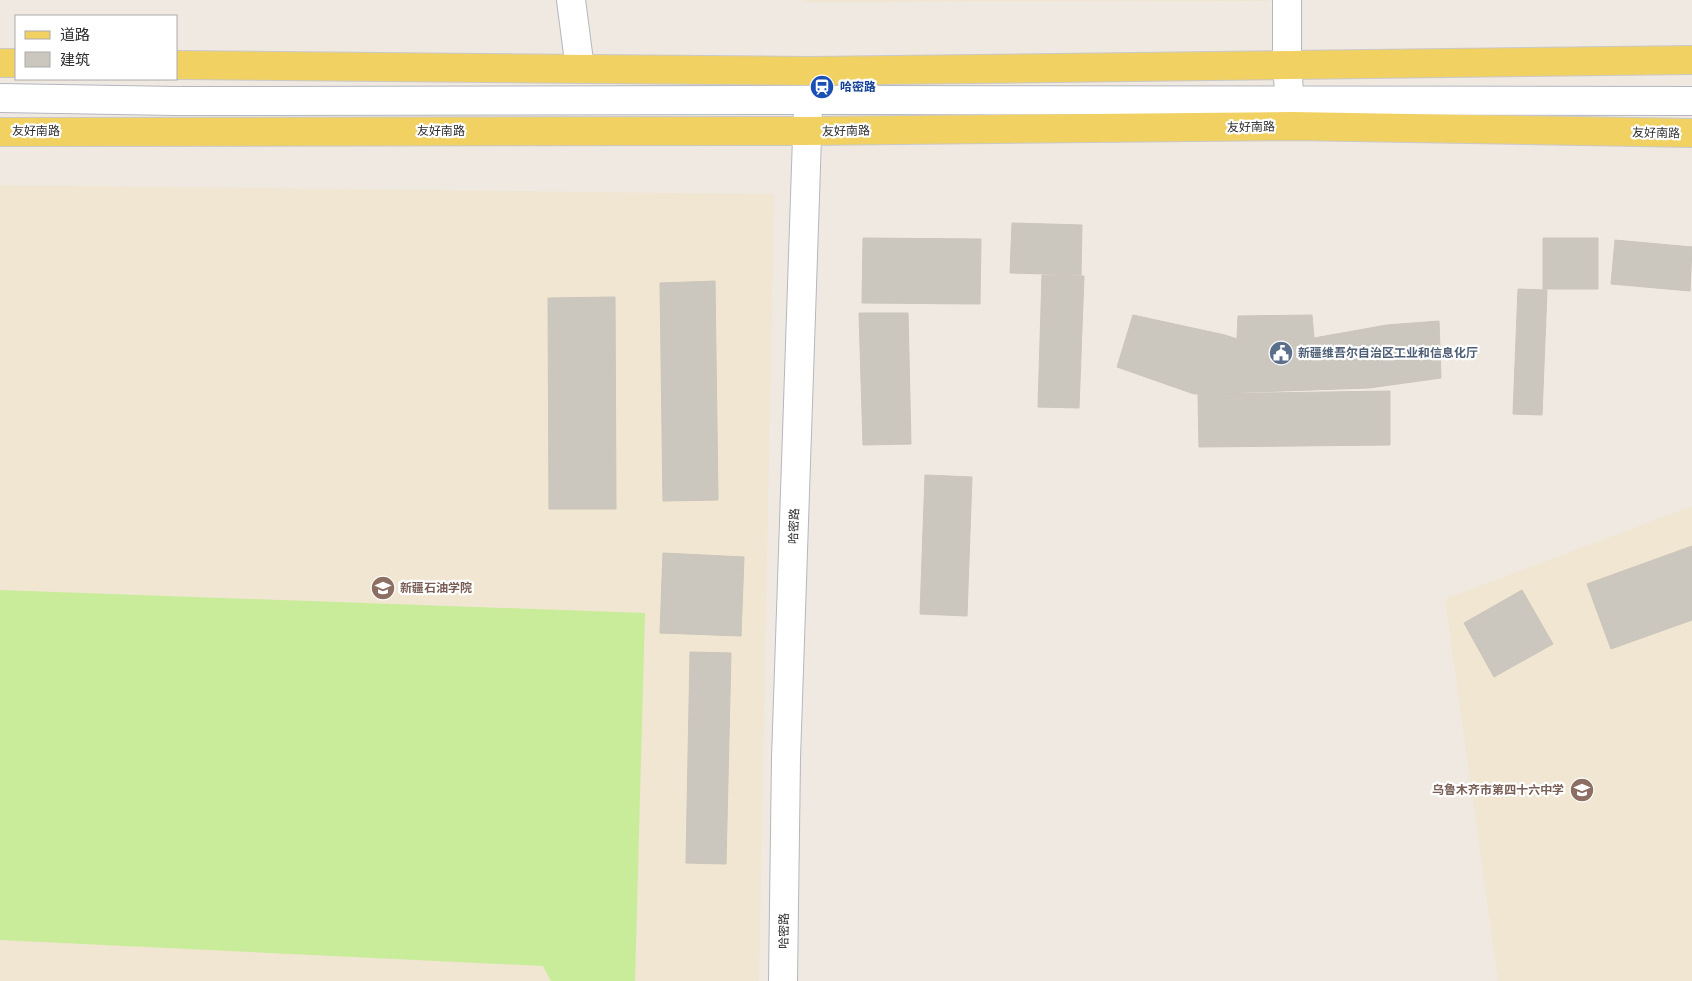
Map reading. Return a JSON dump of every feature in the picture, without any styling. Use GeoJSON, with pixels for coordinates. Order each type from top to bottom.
{"type":"FeatureCollection","features":[{"type":"Feature","properties":{"kind":"main road"},"geometry":{"type":"LineString","coordinates":[[178,65],[808,71],[1692,60]]}},
{"type":"Feature","properties":{"kind":"main road"},"geometry":{"type":"LineString","coordinates":[[0,63],[15,63]]}},
{"type":"Feature","properties":{"kind":"main road","name":"友好南路"},"geometry":{"type":"LineString","coordinates":[[0,132],[807,131],[1291,114],[1692,133]]}},
{"type":"Feature","properties":{"kind":"street"},"geometry":{"type":"LineString","coordinates":[[571,0],[580,69]]}},
{"type":"Feature","properties":{"kind":"street"},"geometry":{"type":"LineString","coordinates":[[1287,0],[1287,66],[1291,114]]}},
{"type":"Feature","properties":{"kind":"street","name":"哈密路"},"geometry":{"type":"LineString","coordinates":[[784,981],[787,748],[808,71]]}},
{"type":"Feature","properties":{"kind":"street"},"geometry":{"type":"LineString","coordinates":[[0,98],[176,101],[808,100],[1291,114],[1692,101]]}},
{"type":"Feature","properties":{"kind":"shaded area"},"geometry":{"type":"Polygon","coordinates":[[[804,0],[1270,0],[1270,1],[804,2],[804,0]]]}},
{"type":"Feature","properties":{"kind":"shaded area","name":"新疆石油学院"},"geometry":{"type":"Polygon","coordinates":[[[0,185],[774,194],[759,981],[0,981],[0,185]]]}},
{"type":"Feature","properties":{"kind":"shaded area","name":"乌鲁木齐市第四十六中学"},"geometry":{"type":"Polygon","coordinates":[[[1692,506],[1692,981],[1498,981],[1445,599],[1692,506]]]}},
{"type":"Feature","properties":{"kind":"green space"},"geometry":{"type":"Polygon","coordinates":[[[0,590],[645,613],[635,981],[551,981],[543,966],[0,940],[0,590]]]}},
{"type":"Feature","properties":{"kind":"building"},"geometry":{"type":"Polygon","coordinates":[[[1012,223],[1082,225],[1081,275],[1010,273],[1012,223]]]}},
{"type":"Feature","properties":{"kind":"building"},"geometry":{"type":"Polygon","coordinates":[[[863,238],[981,239],[980,304],[862,303],[863,238]]]}},
{"type":"Feature","properties":{"kind":"building"},"geometry":{"type":"Polygon","coordinates":[[[1543,238],[1598,238],[1598,289],[1543,289],[1543,238]]]}},
{"type":"Feature","properties":{"kind":"building"},"geometry":{"type":"Polygon","coordinates":[[[1615,240],[1692,247],[1690,291],[1611,284],[1615,240]]]}},
{"type":"Feature","properties":{"kind":"building"},"geometry":{"type":"Polygon","coordinates":[[[1042,275],[1084,276],[1079,408],[1038,407],[1042,275]]]}},
{"type":"Feature","properties":{"kind":"building"},"geometry":{"type":"Polygon","coordinates":[[[715,281],[718,500],[663,501],[660,283],[715,281]]]}},
{"type":"Feature","properties":{"kind":"building"},"geometry":{"type":"Polygon","coordinates":[[[1518,289],[1547,290],[1542,415],[1513,414],[1518,289]]]}},
{"type":"Feature","properties":{"kind":"building"},"geometry":{"type":"Polygon","coordinates":[[[615,297],[616,509],[549,509],[548,298],[615,297]]]}},
{"type":"Feature","properties":{"kind":"building"},"geometry":{"type":"Polygon","coordinates":[[[859,313],[908,313],[911,444],[863,445],[859,313]]]}},
{"type":"Feature","properties":{"kind":"building","name":"新疆维吾尔自治区工业和信息化厅"},"geometry":{"type":"Polygon","coordinates":[[[1133,315],[1237,339],[1238,316],[1312,315],[1314,338],[1387,325],[1439,321],[1441,378],[1369,388],[1194,394],[1117,367],[1133,315]]]}},
{"type":"Feature","properties":{"kind":"building"},"geometry":{"type":"Polygon","coordinates":[[[1390,391],[1390,445],[1199,447],[1198,394],[1390,391]]]}},
{"type":"Feature","properties":{"kind":"building"},"geometry":{"type":"Polygon","coordinates":[[[925,475],[972,477],[967,616],[920,614],[925,475]]]}},
{"type":"Feature","properties":{"kind":"building"},"geometry":{"type":"Polygon","coordinates":[[[1692,546],[1692,620],[1611,649],[1587,584],[1692,546]]]}},
{"type":"Feature","properties":{"kind":"building"},"geometry":{"type":"Polygon","coordinates":[[[663,553],[744,557],[741,636],[660,633],[663,553]]]}},
{"type":"Feature","properties":{"kind":"building"},"geometry":{"type":"Polygon","coordinates":[[[1522,590],[1553,644],[1494,677],[1464,623],[1522,590]]]}},
{"type":"Feature","properties":{"kind":"building"},"geometry":{"type":"Polygon","coordinates":[[[690,652],[731,653],[726,864],[686,863],[690,652]]]}},
{"type":"Feature","properties":{"kind":"place","name":"哈密路"},"geometry":{"type":"Point","coordinates":[822,87]}},
{"type":"Feature","properties":{"kind":"place","name":"新疆维吾尔自治区工业和信息化厅"},"geometry":{"type":"Point","coordinates":[1281,353]}},
{"type":"Feature","properties":{"kind":"place","name":"新疆石油学院"},"geometry":{"type":"Point","coordinates":[383,588]}},
{"type":"Feature","properties":{"kind":"place","name":"乌鲁木齐市第四十六中学"},"geometry":{"type":"Point","coordinates":[1582,790]}}]}
